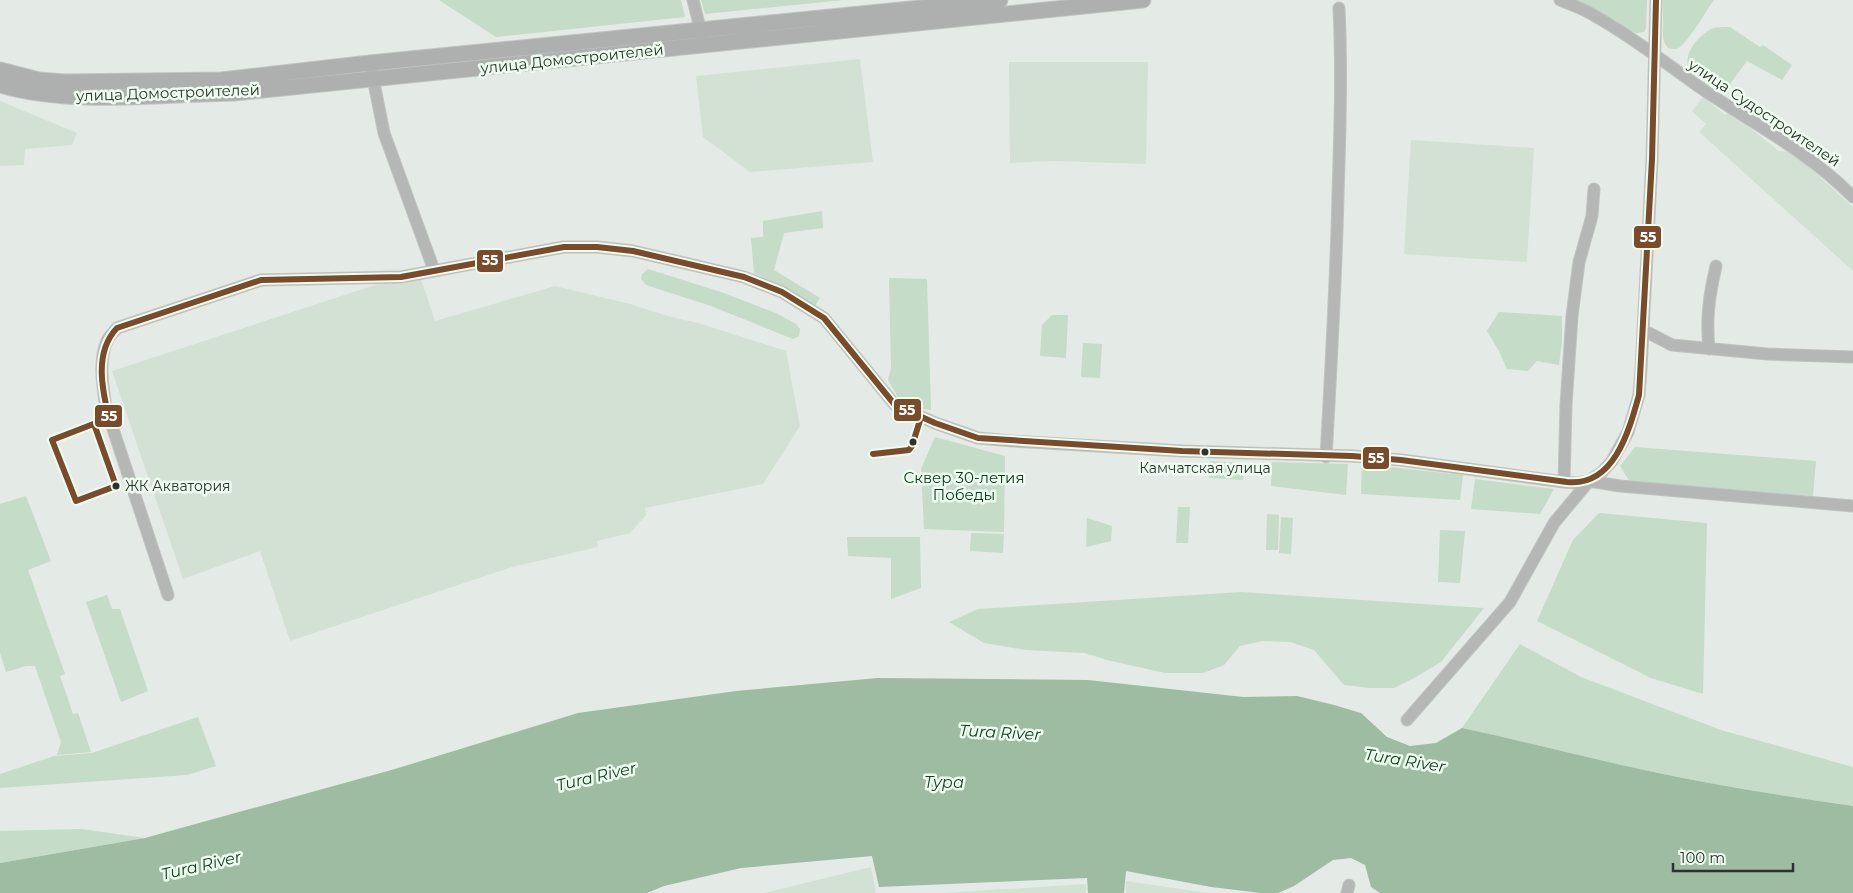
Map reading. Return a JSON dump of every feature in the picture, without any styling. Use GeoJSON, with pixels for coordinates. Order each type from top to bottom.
{"type":"FeatureCollection","features":[{"type":"Feature","properties":{"kind":"main road","name":"улица Домостроителей"},"geometry":{"type":"LineString","coordinates":[[0,70],[38,80],[101,82],[221,80],[370,63],[1000,0]]}},
{"type":"Feature","properties":{"kind":"main road","name":"улица Домостроителей"},"geometry":{"type":"LineString","coordinates":[[0,85],[50,96],[95,97],[234,93],[1143,0]]}},
{"type":"Feature","properties":{"kind":"street"},"geometry":{"type":"LineString","coordinates":[[693,0],[704,45]]}},
{"type":"Feature","properties":{"kind":"street","name":"улица Судостроителей"},"geometry":{"type":"LineString","coordinates":[[1560,0],[1594,15],[1640,43],[1688,79],[1808,157],[1853,197]]}},
{"type":"Feature","properties":{"kind":"street"},"geometry":{"type":"LineString","coordinates":[[1407,720],[1510,602],[1554,523],[1589,481],[1602,472],[1612,461],[1628,432],[1639,395],[1656,0]]}},
{"type":"Feature","properties":{"kind":"street"},"geometry":{"type":"LineString","coordinates":[[1326,457],[1335,302],[1341,120],[1339,8]]}},
{"type":"Feature","properties":{"kind":"street"},"geometry":{"type":"LineString","coordinates":[[370,63],[384,132],[434,270]]}},
{"type":"Feature","properties":{"kind":"street"},"geometry":{"type":"LineString","coordinates":[[1564,482],[1566,405],[1572,316],[1579,262],[1592,216],[1594,189]]}},
{"type":"Feature","properties":{"kind":"street"},"geometry":{"type":"LineString","coordinates":[[168,595],[108,418],[102,379],[103,358],[108,340],[117,328],[261,280],[401,277],[564,248],[597,247],[633,250],[744,277],[782,292],[824,318],[895,405],[952,429],[987,439],[1202,452],[1326,457],[1352,456],[1401,460],[1564,482],[1589,481],[1620,486],[1853,506]]}},
{"type":"Feature","properties":{"kind":"street"},"geometry":{"type":"LineString","coordinates":[[1709,349],[1708,298],[1716,266]]}},
{"type":"Feature","properties":{"kind":"street"},"geometry":{"type":"LineString","coordinates":[[1643,330],[1672,345],[1767,354],[1853,358]]}},
{"type":"Feature","properties":{"kind":"shaded area"},"geometry":{"type":"Polygon","coordinates":[[[860,59],[873,162],[750,172],[703,137],[696,76],[860,59]]]}},
{"type":"Feature","properties":{"kind":"shaded area"},"geometry":{"type":"Polygon","coordinates":[[[1009,62],[1148,62],[1146,164],[1052,161],[1010,163],[1009,62]]]}},
{"type":"Feature","properties":{"kind":"shaded area"},"geometry":{"type":"Polygon","coordinates":[[[1703,97],[1725,115],[1729,111],[1779,151],[1792,152],[1853,207],[1853,271],[1699,132],[1706,124],[1692,111],[1703,97]]]}},
{"type":"Feature","properties":{"kind":"shaded area"},"geometry":{"type":"Polygon","coordinates":[[[0,101],[77,133],[72,145],[25,149],[24,165],[0,166],[0,101]]]}},
{"type":"Feature","properties":{"kind":"shaded area"},"geometry":{"type":"Polygon","coordinates":[[[1411,140],[1534,148],[1527,262],[1404,254],[1411,140]]]}},
{"type":"Feature","properties":{"kind":"shaded area"},"geometry":{"type":"Polygon","coordinates":[[[421,279],[435,321],[555,286],[698,323],[786,351],[800,426],[763,484],[645,508],[646,515],[630,533],[597,541],[598,547],[512,567],[290,641],[260,551],[183,579],[112,371],[375,285],[421,279]]]}},
{"type":"Feature","properties":{"kind":"shaded area"},"geometry":{"type":"Polygon","coordinates":[[[871,867],[876,893],[764,893],[871,867]]]}},
{"type":"Feature","properties":{"kind":"shaded area"},"geometry":{"type":"Polygon","coordinates":[[[1126,881],[1208,893],[1126,893],[1126,881]]]}},
{"type":"Feature","properties":{"kind":"shaded area"},"geometry":{"type":"Polygon","coordinates":[[[1086,884],[1086,893],[945,893],[1086,884]]]}},
{"type":"Feature","properties":{"kind":"green space"},"geometry":{"type":"Polygon","coordinates":[[[439,0],[681,0],[685,17],[496,37],[439,0]]]}},
{"type":"Feature","properties":{"kind":"green space"},"geometry":{"type":"Polygon","coordinates":[[[701,0],[844,0],[705,14],[701,0]]]}},
{"type":"Feature","properties":{"kind":"green space"},"geometry":{"type":"Polygon","coordinates":[[[1574,0],[1647,0],[1646,28],[1644,32],[1637,33],[1628,30],[1617,21],[1574,0]]]}},
{"type":"Feature","properties":{"kind":"green space"},"geometry":{"type":"Polygon","coordinates":[[[1663,0],[1714,0],[1689,38],[1680,47],[1674,49],[1668,48],[1664,42],[1663,0]]]}},
{"type":"Feature","properties":{"kind":"green space"},"geometry":{"type":"Polygon","coordinates":[[[1730,27],[1760,47],[1763,45],[1792,65],[1782,80],[1747,61],[1727,88],[1689,69],[1688,57],[1698,39],[1714,28],[1730,27]]]}},
{"type":"Feature","properties":{"kind":"green space"},"geometry":{"type":"Polygon","coordinates":[[[822,211],[823,228],[784,233],[774,270],[820,298],[814,307],[754,273],[751,238],[763,237],[763,221],[822,211]]]}},
{"type":"Feature","properties":{"kind":"green space"},"geometry":{"type":"Polygon","coordinates":[[[648,269],[721,292],[776,313],[796,324],[800,329],[799,336],[793,339],[711,306],[646,285],[641,279],[642,274],[648,269]]]}},
{"type":"Feature","properties":{"kind":"green space"},"geometry":{"type":"Polygon","coordinates":[[[889,278],[927,279],[931,410],[903,406],[888,380],[891,368],[889,278]]]}},
{"type":"Feature","properties":{"kind":"green space"},"geometry":{"type":"Polygon","coordinates":[[[1499,312],[1562,316],[1562,341],[1559,365],[1537,361],[1528,371],[1507,369],[1487,331],[1499,312]]]}},
{"type":"Feature","properties":{"kind":"green space"},"geometry":{"type":"Polygon","coordinates":[[[1052,315],[1068,315],[1066,358],[1040,356],[1042,325],[1052,315]]]}},
{"type":"Feature","properties":{"kind":"green space"},"geometry":{"type":"Polygon","coordinates":[[[1083,343],[1102,344],[1100,378],[1081,377],[1083,343]]]}},
{"type":"Feature","properties":{"kind":"green space","name":"Сквер 30-летия Победы"},"geometry":{"type":"Polygon","coordinates":[[[935,437],[1005,456],[1004,532],[924,529],[921,469],[935,437]]]}},
{"type":"Feature","properties":{"kind":"green space"},"geometry":{"type":"Polygon","coordinates":[[[1635,447],[1816,461],[1813,496],[1630,482],[1620,466],[1635,447]]]}},
{"type":"Feature","properties":{"kind":"green space"},"geometry":{"type":"Polygon","coordinates":[[[1210,461],[1244,463],[1243,480],[1209,478],[1210,461]]]}},
{"type":"Feature","properties":{"kind":"green space"},"geometry":{"type":"Polygon","coordinates":[[[1272,462],[1348,464],[1346,495],[1271,486],[1272,462]]]}},
{"type":"Feature","properties":{"kind":"green space"},"geometry":{"type":"Polygon","coordinates":[[[1362,464],[1463,475],[1460,500],[1361,494],[1362,464]]]}},
{"type":"Feature","properties":{"kind":"green space"},"geometry":{"type":"Polygon","coordinates":[[[1475,479],[1554,489],[1540,514],[1471,509],[1475,479]]]}},
{"type":"Feature","properties":{"kind":"green space"},"geometry":{"type":"Polygon","coordinates":[[[26,496],[51,561],[28,570],[65,674],[60,676],[73,714],[78,713],[91,752],[57,755],[61,742],[35,666],[26,666],[6,672],[0,653],[0,504],[26,496]]]}},
{"type":"Feature","properties":{"kind":"green space"},"geometry":{"type":"Polygon","coordinates":[[[1178,507],[1190,507],[1188,543],[1176,543],[1178,507]]]}},
{"type":"Feature","properties":{"kind":"green space"},"geometry":{"type":"Polygon","coordinates":[[[1599,513],[1707,523],[1703,694],[1651,678],[1537,621],[1573,540],[1599,513]]]}},
{"type":"Feature","properties":{"kind":"green space"},"geometry":{"type":"Polygon","coordinates":[[[1267,514],[1279,515],[1278,550],[1266,550],[1267,514]]]}},
{"type":"Feature","properties":{"kind":"green space"},"geometry":{"type":"Polygon","coordinates":[[[1281,517],[1293,518],[1291,554],[1279,553],[1281,517]]]}},
{"type":"Feature","properties":{"kind":"green space"},"geometry":{"type":"Polygon","coordinates":[[[1087,518],[1112,526],[1111,541],[1086,547],[1087,518]]]}},
{"type":"Feature","properties":{"kind":"green space"},"geometry":{"type":"Polygon","coordinates":[[[1440,530],[1465,531],[1460,583],[1438,582],[1440,530]]]}},
{"type":"Feature","properties":{"kind":"green space"},"geometry":{"type":"Polygon","coordinates":[[[971,533],[1004,534],[1003,553],[970,551],[971,533]]]}},
{"type":"Feature","properties":{"kind":"green space"},"geometry":{"type":"Polygon","coordinates":[[[847,537],[920,537],[921,588],[891,599],[891,558],[848,556],[847,537]]]}},
{"type":"Feature","properties":{"kind":"green space"},"geometry":{"type":"Polygon","coordinates":[[[1241,592],[1484,608],[1441,662],[1394,688],[1344,685],[1314,650],[1290,642],[1262,641],[1240,646],[1224,665],[1203,673],[1165,673],[1085,653],[1026,650],[984,643],[949,622],[978,609],[1241,592]]]}},
{"type":"Feature","properties":{"kind":"green space"},"geometry":{"type":"Polygon","coordinates":[[[107,595],[112,609],[120,609],[148,691],[121,702],[86,602],[107,595]]]}},
{"type":"Feature","properties":{"kind":"green space"},"geometry":{"type":"Polygon","coordinates":[[[1520,644],[1581,677],[1721,730],[1853,767],[1853,806],[1748,790],[1670,775],[1462,728],[1520,644]]]}},
{"type":"Feature","properties":{"kind":"green space"},"geometry":{"type":"Polygon","coordinates":[[[198,717],[216,766],[187,775],[0,788],[0,774],[54,756],[92,753],[198,717]]]}},
{"type":"Feature","properties":{"kind":"green space"},"geometry":{"type":"Polygon","coordinates":[[[81,829],[145,838],[0,863],[0,831],[81,829]]]}},
{"type":"Feature","properties":{"kind":"water","name":"Тура"},"geometry":{"type":"Polygon","coordinates":[[[878,678],[1088,680],[1243,697],[1297,696],[1361,713],[1387,737],[1410,746],[1436,743],[1462,728],[1670,775],[1748,790],[1853,806],[1853,893],[1380,893],[1371,887],[1365,865],[1351,858],[1333,860],[1294,886],[1278,893],[1261,893],[1211,887],[1126,871],[1124,893],[1088,893],[1087,878],[879,887],[872,856],[741,868],[664,886],[647,893],[0,893],[0,863],[145,838],[395,769],[578,713],[736,691],[878,678]]]}},
{"type":"Feature","properties":{"kind":"transit line","name":"55"},"geometry":{"type":"LineString","coordinates":[[94,424],[116,486],[76,501],[52,440],[109,418],[102,383],[103,359],[105,348],[117,328],[261,280],[401,277],[564,247],[597,247],[633,251],[744,277],[782,292],[824,318],[895,405],[935,423],[978,438],[1182,451],[1352,456],[1401,460],[1567,482],[1583,481],[1597,476],[1617,454],[1630,424],[1639,395],[1652,159],[1656,0]]}},
{"type":"Feature","properties":{"kind":"transit line","name":"55"},"geometry":{"type":"LineString","coordinates":[[873,454],[909,450],[921,417]]}},
{"type":"Feature","properties":{"kind":"place","name":"Камчатская улица"},"geometry":{"type":"Point","coordinates":[1205,452]}},
{"type":"Feature","properties":{"kind":"place","name":"ЖК Акватория"},"geometry":{"type":"Point","coordinates":[116,486]}},
{"type":"Feature","properties":{"kind":"water label","name":"Tura River"},"geometry":{"type":"Point","coordinates":[1000,732]}},
{"type":"Feature","properties":{"kind":"water label","name":"Tura River"},"geometry":{"type":"Point","coordinates":[1405,760]}},
{"type":"Feature","properties":{"kind":"water label","name":"Tura River"},"geometry":{"type":"Point","coordinates":[596,776]}},
{"type":"Feature","properties":{"kind":"water label","name":"Tura River"},"geometry":{"type":"Point","coordinates":[201,865]}}]}
